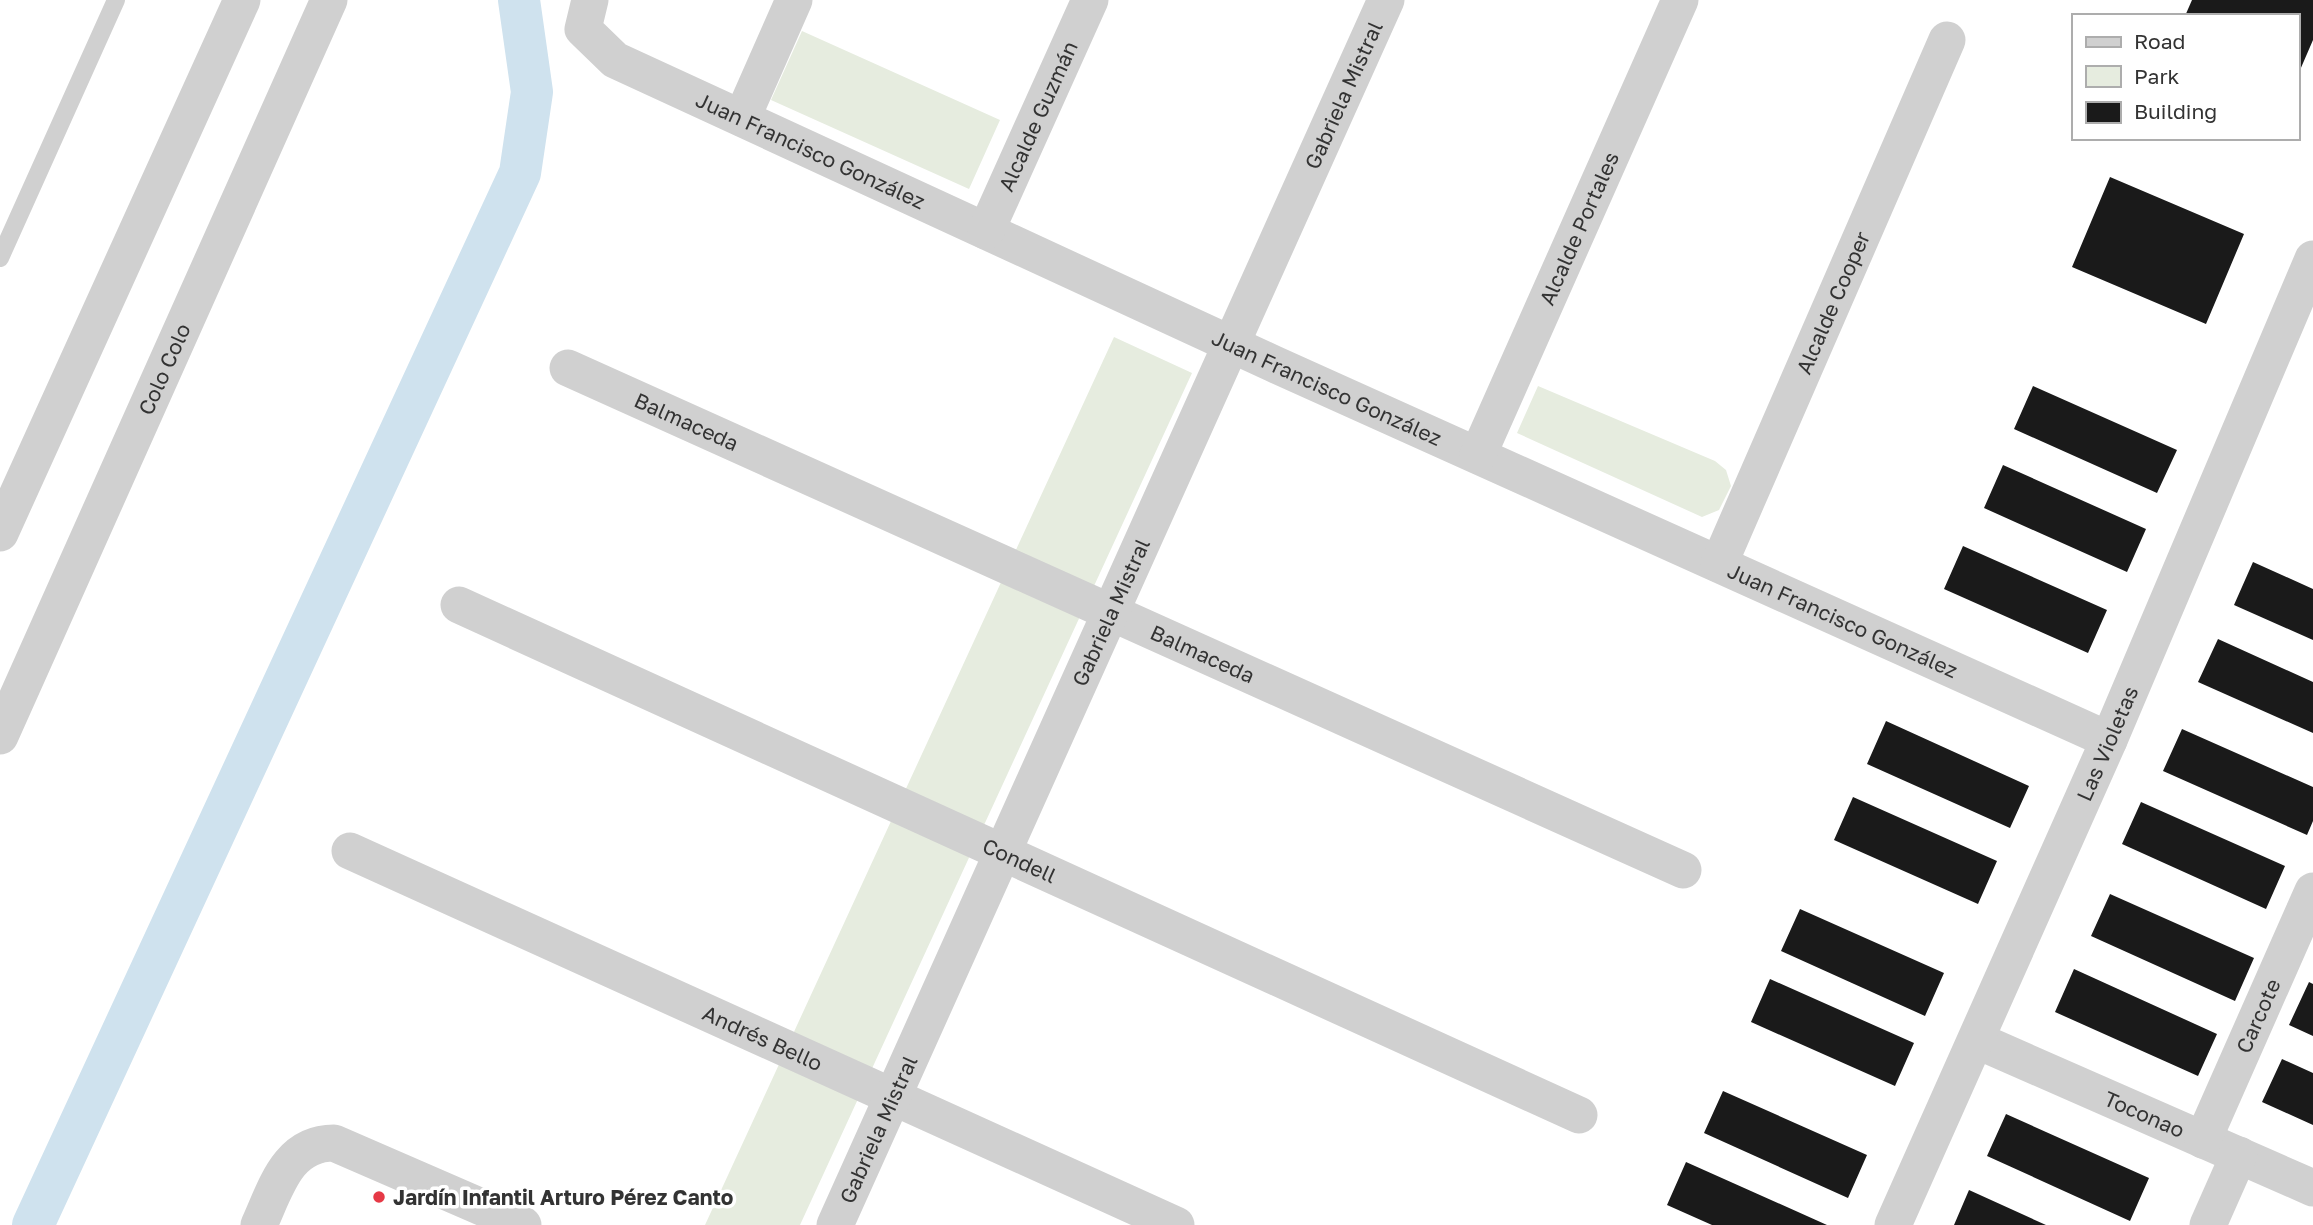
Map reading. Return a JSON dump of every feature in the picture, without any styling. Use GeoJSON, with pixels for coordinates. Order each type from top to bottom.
{"type":"FeatureCollection","features":[{"type":"Feature","properties":{"kind":"street"},"geometry":{"type":"LineString","coordinates":[[0,533],[242,0]]}},
{"type":"Feature","properties":{"kind":"street","name":"Colo Colo"},"geometry":{"type":"LineString","coordinates":[[0,736],[329,0]]}},
{"type":"Feature","properties":{"kind":"street","name":"Juan Francisco González"},"geometry":{"type":"LineString","coordinates":[[590,0],[583,29],[615,60],[1231,344],[2109,740]]}},
{"type":"Feature","properties":{"kind":"street"},"geometry":{"type":"LineString","coordinates":[[742,118],[794,0]]}},
{"type":"Feature","properties":{"kind":"street","name":"Alcalde Guzmán"},"geometry":{"type":"LineString","coordinates":[[986,231],[1090,0]]}},
{"type":"Feature","properties":{"kind":"street","name":"Gabriela Mistral"},"geometry":{"type":"LineString","coordinates":[[835,1225],[1386,0]]}},
{"type":"Feature","properties":{"kind":"street","name":"Alcalde Portales"},"geometry":{"type":"LineString","coordinates":[[1478,455],[1679,0]]}},
{"type":"Feature","properties":{"kind":"street","name":"Alcalde Cooper"},"geometry":{"type":"LineString","coordinates":[[1719,564],[1947,40]]}},
{"type":"Feature","properties":{"kind":"street","name":"Las Violetas"},"geometry":{"type":"LineString","coordinates":[[1893,1225],[2109,740],[2313,259]]}},
{"type":"Feature","properties":{"kind":"street","name":"Balmaceda"},"geometry":{"type":"LineString","coordinates":[[568,368],[1684,870]]}},
{"type":"Feature","properties":{"kind":"street","name":"Condell"},"geometry":{"type":"LineString","coordinates":[[459,605],[1579,1115]]}},
{"type":"Feature","properties":{"kind":"street","name":"Andrés Bello"},"geometry":{"type":"LineString","coordinates":[[350,851],[1176,1225]]}},
{"type":"Feature","properties":{"kind":"street","name":"Carcote"},"geometry":{"type":"LineString","coordinates":[[2203,1140],[2313,891]]}},
{"type":"Feature","properties":{"kind":"street","name":"Toconao"},"geometry":{"type":"LineString","coordinates":[[1976,1040],[2313,1188]]}},
{"type":"Feature","properties":{"kind":"street"},"geometry":{"type":"LineString","coordinates":[[259,1225],[284,1171],[298,1153],[321,1143],[346,1146],[523,1225]]}},
{"type":"Feature","properties":{"kind":"street"},"geometry":{"type":"LineString","coordinates":[[2208,1225],[2239,1155]]}},
{"type":"Feature","properties":{"kind":"lane"},"geometry":{"type":"LineString","coordinates":[[0,258],[116,0]]}},
{"type":"Feature","properties":{"kind":"green space"},"geometry":{"type":"Polygon","coordinates":[[[802,31],[1000,120],[969,189],[771,100],[802,31]]]}},
{"type":"Feature","properties":{"kind":"green space"},"geometry":{"type":"Polygon","coordinates":[[[1114,337],[1192,373],[800,1225],[705,1225],[1114,337]]]}},
{"type":"Feature","properties":{"kind":"green space"},"geometry":{"type":"Polygon","coordinates":[[[1538,386],[1715,461],[1726,470],[1731,486],[1719,510],[1702,517],[1517,433],[1538,386]]]}},
{"type":"Feature","properties":{"kind":"building"},"geometry":{"type":"Polygon","coordinates":[[[2192,0],[2313,0],[2313,40],[2299,72],[2299,14],[2186,14],[2192,0]]]}},
{"type":"Feature","properties":{"kind":"building"},"geometry":{"type":"Polygon","coordinates":[[[2110,177],[2244,234],[2206,324],[2072,267],[2110,177]]]}},
{"type":"Feature","properties":{"kind":"building"},"geometry":{"type":"Polygon","coordinates":[[[2033,386],[2177,450],[2157,493],[2014,429],[2033,386]]]}},
{"type":"Feature","properties":{"kind":"building"},"geometry":{"type":"Polygon","coordinates":[[[2003,465],[2146,529],[2127,572],[1984,508],[2003,465]]]}},
{"type":"Feature","properties":{"kind":"building"},"geometry":{"type":"Polygon","coordinates":[[[1963,546],[2107,610],[2088,653],[1944,589],[1963,546]]]}},
{"type":"Feature","properties":{"kind":"building"},"geometry":{"type":"Polygon","coordinates":[[[2253,562],[2313,589],[2313,640],[2234,605],[2253,562]]]}},
{"type":"Feature","properties":{"kind":"building"},"geometry":{"type":"Polygon","coordinates":[[[2218,639],[2313,682],[2313,733],[2198,682],[2218,639]]]}},
{"type":"Feature","properties":{"kind":"building"},"geometry":{"type":"Polygon","coordinates":[[[1886,721],[2029,786],[2010,828],[1867,764],[1886,721]]]}},
{"type":"Feature","properties":{"kind":"building"},"geometry":{"type":"Polygon","coordinates":[[[2182,729],[2313,787],[2313,821],[2307,835],[2163,771],[2182,729]]]}},
{"type":"Feature","properties":{"kind":"building"},"geometry":{"type":"Polygon","coordinates":[[[1853,797],[1997,861],[1978,904],[1834,840],[1853,797]]]}},
{"type":"Feature","properties":{"kind":"building"},"geometry":{"type":"Polygon","coordinates":[[[2141,802],[2285,866],[2266,909],[2122,844],[2141,802]]]}},
{"type":"Feature","properties":{"kind":"building"},"geometry":{"type":"Polygon","coordinates":[[[2110,894],[2254,958],[2235,1001],[2091,936],[2110,894]]]}},
{"type":"Feature","properties":{"kind":"building"},"geometry":{"type":"Polygon","coordinates":[[[1800,909],[1944,973],[1925,1016],[1781,951],[1800,909]]]}},
{"type":"Feature","properties":{"kind":"building"},"geometry":{"type":"Polygon","coordinates":[[[2074,969],[2217,1034],[2198,1076],[2055,1012],[2074,969]]]}},
{"type":"Feature","properties":{"kind":"building"},"geometry":{"type":"Polygon","coordinates":[[[1770,979],[1914,1043],[1895,1086],[1751,1022],[1770,979]]]}},
{"type":"Feature","properties":{"kind":"building"},"geometry":{"type":"Polygon","coordinates":[[[2309,982],[2313,984],[2313,1036],[2289,1025],[2309,982]]]}},
{"type":"Feature","properties":{"kind":"building"},"geometry":{"type":"Polygon","coordinates":[[[2282,1059],[2313,1073],[2313,1125],[2262,1102],[2282,1059]]]}},
{"type":"Feature","properties":{"kind":"building"},"geometry":{"type":"Polygon","coordinates":[[[1723,1091],[1867,1155],[1848,1198],[1704,1133],[1723,1091]]]}},
{"type":"Feature","properties":{"kind":"building"},"geometry":{"type":"Polygon","coordinates":[[[2006,1114],[2149,1178],[2130,1221],[1987,1156],[2006,1114]]]}},
{"type":"Feature","properties":{"kind":"building"},"geometry":{"type":"Polygon","coordinates":[[[1686,1162],[1827,1225],[1712,1225],[1667,1205],[1686,1162]]]}},
{"type":"Feature","properties":{"kind":"building"},"geometry":{"type":"Polygon","coordinates":[[[1969,1190],[2046,1225],[1954,1225],[1969,1190]]]}},
{"type":"Feature","properties":{"kind":"waterway"},"geometry":{"type":"LineString","coordinates":[[33,1225],[520,173],[532,92],[519,0]]}},
{"type":"Feature","properties":{"kind":"place","name":"Jardín Infantil Arturo Pérez Canto"},"geometry":{"type":"Point","coordinates":[379,1197]}}]}
